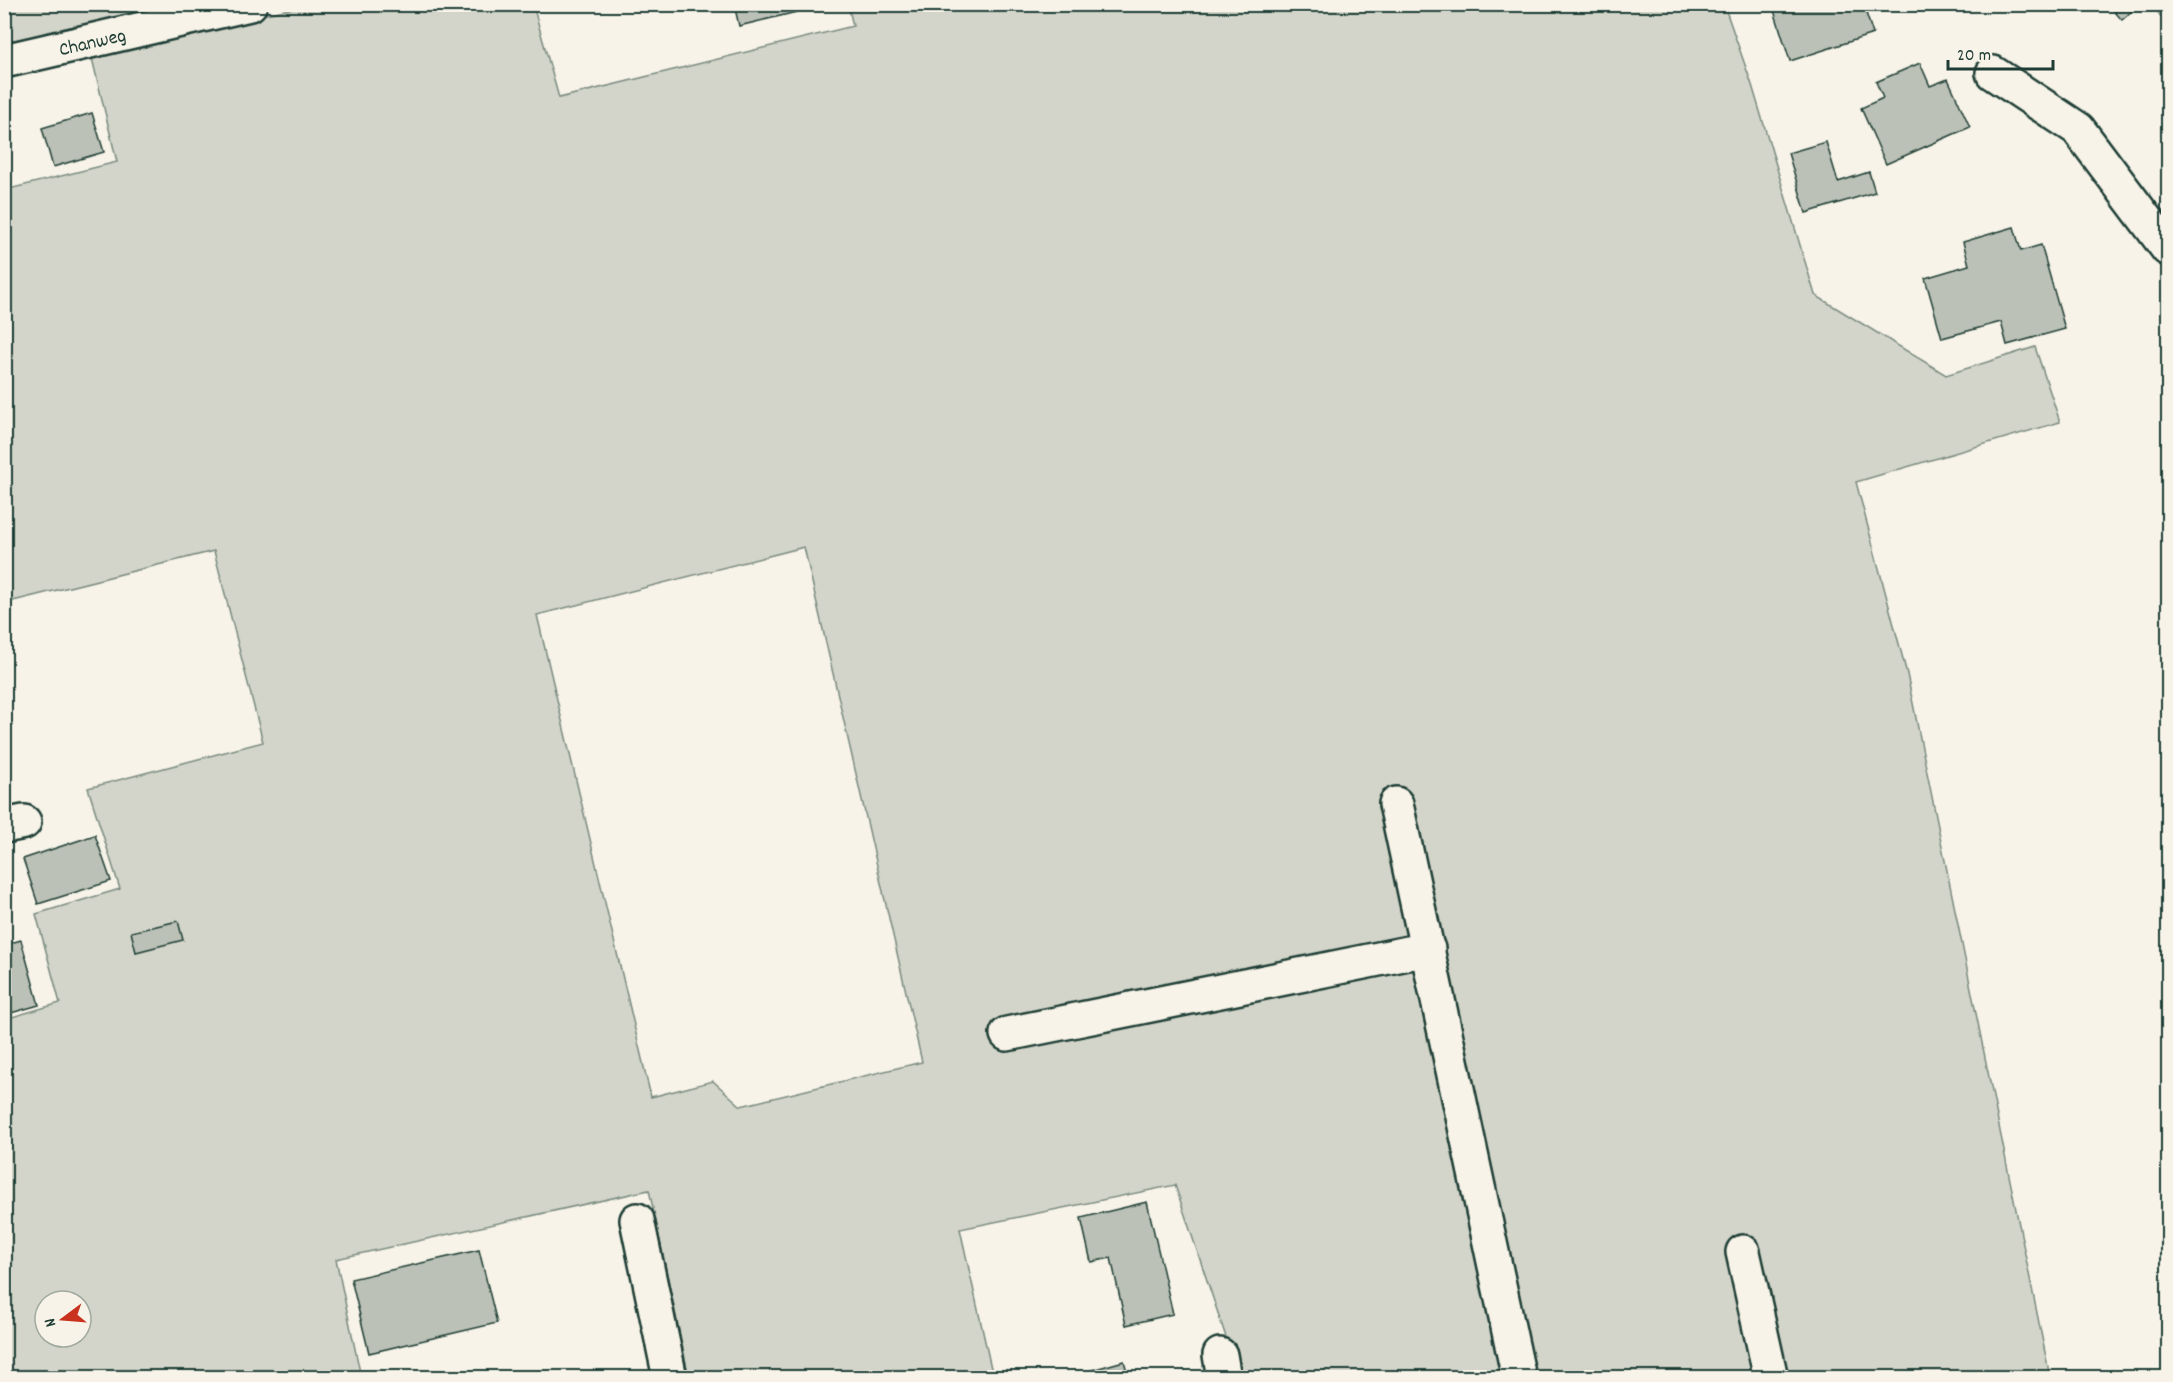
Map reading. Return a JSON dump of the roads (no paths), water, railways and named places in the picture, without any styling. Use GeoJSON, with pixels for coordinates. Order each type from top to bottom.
{"type":"FeatureCollection","features":[{"type":"Feature","properties":{"kind":"street","name":"Chanweg"},"geometry":{"type":"LineString","coordinates":[[4,61],[250,4]]}},
{"type":"Feature","properties":{"kind":"street"},"geometry":{"type":"LineString","coordinates":[[1993,73],[2078,129],[2169,249]]}},
{"type":"Feature","properties":{"kind":"street"},"geometry":{"type":"LineString","coordinates":[[1396,804],[1520,1377]]}},
{"type":"Feature","properties":{"kind":"street"},"geometry":{"type":"LineString","coordinates":[[1007,1034],[1428,949]]}},
{"type":"Feature","properties":{"kind":"street"},"geometry":{"type":"LineString","coordinates":[[637,1220],[670,1377]]}},
{"type":"Feature","properties":{"kind":"street"},"geometry":{"type":"LineString","coordinates":[[1743,1252],[1771,1377]]}}]}
